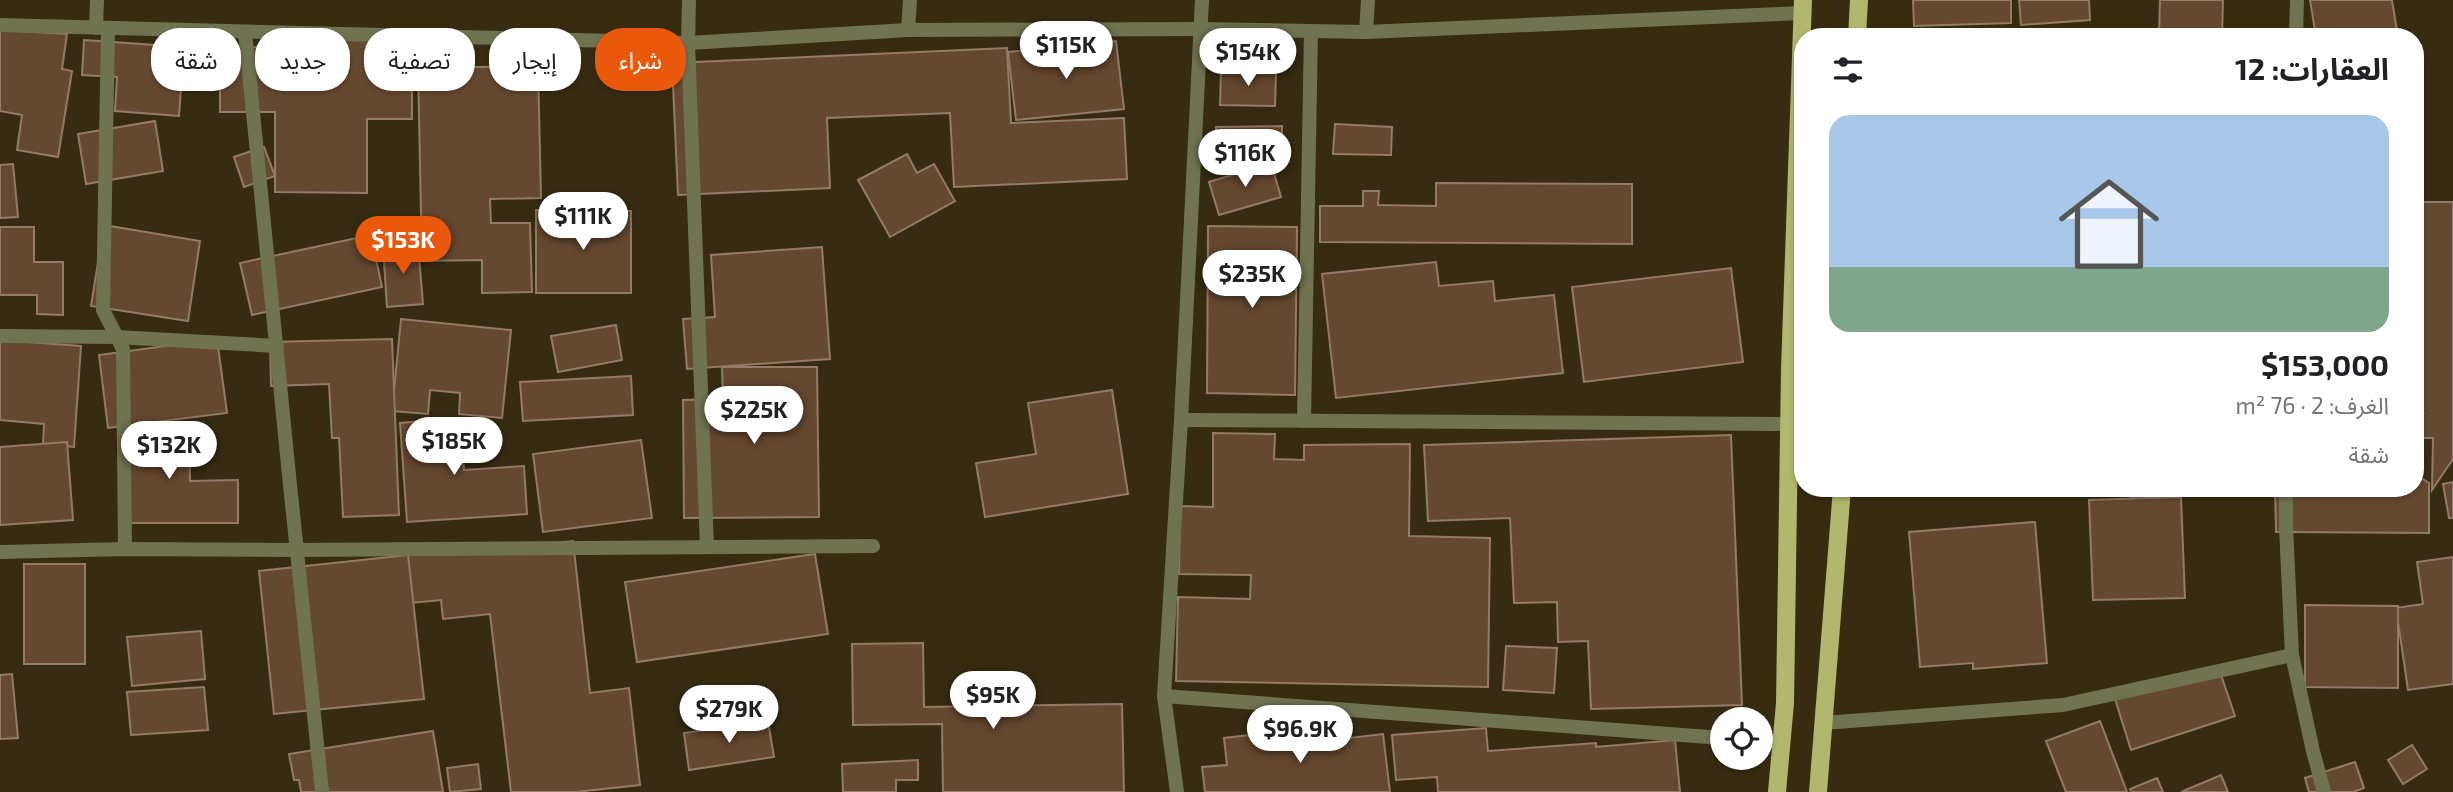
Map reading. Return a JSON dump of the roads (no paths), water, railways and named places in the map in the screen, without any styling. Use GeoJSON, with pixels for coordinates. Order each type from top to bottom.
{"type":"FeatureCollection","features":[{"type":"Feature","properties":{"kind":"main road"},"geometry":{"type":"LineString","coordinates":[[1857,28],[1859,0]]}},
{"type":"Feature","properties":{"kind":"main road"},"geometry":{"type":"LineString","coordinates":[[1802,28],[1803,7]]}},
{"type":"Feature","properties":{"kind":"main road"},"geometry":{"type":"LineString","coordinates":[[1777,792],[1785,703],[1794,296]]}},
{"type":"Feature","properties":{"kind":"main road"},"geometry":{"type":"LineString","coordinates":[[1818,792],[1841,497]]}},
{"type":"Feature","properties":{"kind":"street"},"geometry":{"type":"LineString","coordinates":[[97,0],[102,28],[103,310],[123,349],[125,549]]}},
{"type":"Feature","properties":{"kind":"street"},"geometry":{"type":"LineString","coordinates":[[689,0],[688,43],[707,547]]}},
{"type":"Feature","properties":{"kind":"street"},"geometry":{"type":"LineString","coordinates":[[908,30],[910,0]]}},
{"type":"Feature","properties":{"kind":"street"},"geometry":{"type":"LineString","coordinates":[[1177,792],[1164,696],[1202,0]]}},
{"type":"Feature","properties":{"kind":"street"},"geometry":{"type":"LineString","coordinates":[[1366,32],[1368,0]]}},
{"type":"Feature","properties":{"kind":"street"},"geometry":{"type":"LineString","coordinates":[[2296,28],[2297,0]]}},
{"type":"Feature","properties":{"kind":"street"},"geometry":{"type":"LineString","coordinates":[[0,26],[688,43],[908,30],[1201,29],[1366,32],[1803,7]]}},
{"type":"Feature","properties":{"kind":"street"},"geometry":{"type":"LineString","coordinates":[[1304,421],[1311,31]]}},
{"type":"Feature","properties":{"kind":"street"},"geometry":{"type":"LineString","coordinates":[[245,32],[295,550],[322,792]]}},
{"type":"Feature","properties":{"kind":"street"},"geometry":{"type":"LineString","coordinates":[[0,336],[116,337],[277,346]]}},
{"type":"Feature","properties":{"kind":"street"},"geometry":{"type":"LineString","coordinates":[[1181,419],[1790,424]]}},
{"type":"Feature","properties":{"kind":"street"},"geometry":{"type":"LineString","coordinates":[[2286,497],[2292,655],[2324,792]]}},
{"type":"Feature","properties":{"kind":"street"},"geometry":{"type":"LineString","coordinates":[[0,552],[125,549],[873,546]]}},
{"type":"Feature","properties":{"kind":"street"},"geometry":{"type":"LineString","coordinates":[[1823,723],[2063,705],[2292,655]]}},
{"type":"Feature","properties":{"kind":"street"},"geometry":{"type":"LineString","coordinates":[[1164,696],[1710,737]]}},
{"type":"Feature","properties":{"kind":"street"},"geometry":{"type":"LineString","coordinates":[[1773,742],[1782,743]]}}]}
